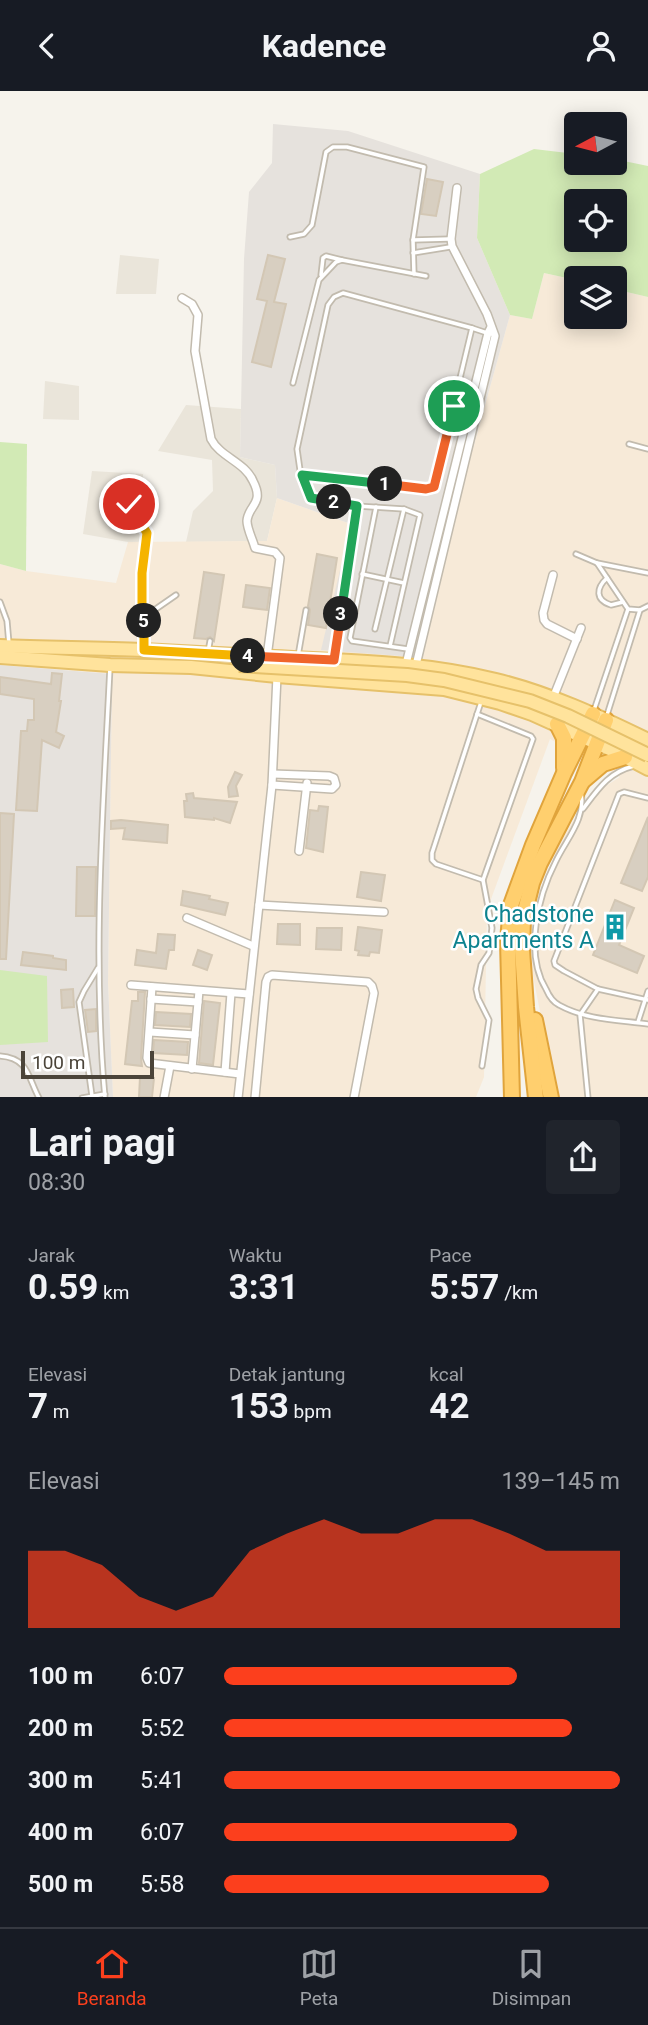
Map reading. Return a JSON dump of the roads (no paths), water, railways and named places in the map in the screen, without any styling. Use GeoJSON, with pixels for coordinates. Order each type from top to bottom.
{"type":"FeatureCollection","features":[{"type":"Feature","properties":{"kind":"highway"},"geometry":{"type":"LineString","coordinates":[[512,1097],[508,968],[508,922],[511,905],[578,734],[594,714]]}},
{"type":"Feature","properties":{"kind":"highway"},"geometry":{"type":"LineString","coordinates":[[536,1097],[522,950],[523,919],[540,863],[581,785],[596,743],[594,714]]}},
{"type":"Feature","properties":{"kind":"highway"},"geometry":{"type":"LineString","coordinates":[[557,725],[564,743],[564,773]]}},
{"type":"Feature","properties":{"kind":"highway"},"geometry":{"type":"LineString","coordinates":[[581,785],[603,764],[619,754]]}},
{"type":"Feature","properties":{"kind":"highway"},"geometry":{"type":"LineString","coordinates":[[525,988],[538,1030],[551,1097]]}},
{"type":"Feature","properties":{"kind":"main road"},"geometry":{"type":"LineString","coordinates":[[4,646],[161,651],[208,648],[267,657],[411,665],[447,670],[498,681],[552,698],[594,714],[648,740]]}},
{"type":"Feature","properties":{"kind":"main road"},"geometry":{"type":"LineString","coordinates":[[161,651],[172,657],[407,675],[457,683],[530,701],[568,716],[645,763]]}},
{"type":"Feature","properties":{"kind":"main road"},"geometry":{"type":"LineString","coordinates":[[0,657],[110,665],[191,667],[444,689],[500,703],[645,763]]}},
{"type":"Feature","properties":{"kind":"main road"},"geometry":{"type":"LineString","coordinates":[[191,667],[239,662],[396,668],[433,673],[518,692],[648,748]]}},
{"type":"Feature","properties":{"kind":"main road"},"geometry":{"type":"LineString","coordinates":[[619,754],[611,744],[613,736],[625,729]]}},
{"type":"Feature","properties":{"kind":"street"},"geometry":{"type":"LineString","coordinates":[[411,665],[491,332],[452,243],[457,188]]}},
{"type":"Feature","properties":{"kind":"street"},"geometry":{"type":"LineString","coordinates":[[182,299],[192,304],[198,315],[195,351],[211,439],[215,446],[246,469],[254,481],[257,498],[247,522],[255,548],[275,552],[280,558],[267,657]]}},
{"type":"Feature","properties":{"kind":"street"},"geometry":{"type":"LineString","coordinates":[[411,665],[410,649],[491,332]]}},
{"type":"Feature","properties":{"kind":"street"},"geometry":{"type":"LineString","coordinates":[[116,498],[129,504],[147,533],[142,573],[144,650]]}},
{"type":"Feature","properties":{"kind":"street"},"geometry":{"type":"LineString","coordinates":[[553,575],[543,613],[544,620],[577,639]]}},
{"type":"Feature","properties":{"kind":"street"},"geometry":{"type":"LineString","coordinates":[[552,698],[581,628]]}},
{"type":"Feature","properties":{"kind":"street"},"geometry":{"type":"LineString","coordinates":[[238,1097],[272,785],[277,675]]}},
{"type":"Feature","properties":{"kind":"street"},"geometry":{"type":"LineString","coordinates":[[272,774],[334,778],[336,785],[331,789],[272,785]]}},
{"type":"Feature","properties":{"kind":"street"},"geometry":{"type":"LineString","coordinates":[[299,851],[308,776]]}},
{"type":"Feature","properties":{"kind":"street"},"geometry":{"type":"LineString","coordinates":[[259,905],[384,912]]}},
{"type":"Feature","properties":{"kind":"street"},"geometry":{"type":"LineString","coordinates":[[187,918],[253,946]]}},
{"type":"Feature","properties":{"kind":"street"},"geometry":{"type":"LineString","coordinates":[[255,1097],[266,982],[272,975],[368,982],[372,986],[374,993],[354,1097]]}},
{"type":"Feature","properties":{"kind":"street"},"geometry":{"type":"LineString","coordinates":[[131,985],[248,994]]}},
{"type":"Feature","properties":{"kind":"street"},"geometry":{"type":"LineString","coordinates":[[152,987],[149,1063],[240,1074]]}},
{"type":"Feature","properties":{"kind":"street"},"geometry":{"type":"LineString","coordinates":[[192,1069],[199,991]]}},
{"type":"Feature","properties":{"kind":"street"},"geometry":{"type":"LineString","coordinates":[[225,1072],[231,993]]}},
{"type":"Feature","properties":{"kind":"street"},"geometry":{"type":"LineString","coordinates":[[151,999],[198,1002]]}},
{"type":"Feature","properties":{"kind":"street"},"geometry":{"type":"LineString","coordinates":[[150,1031],[195,1035]]}},
{"type":"Feature","properties":{"kind":"street"},"geometry":{"type":"LineString","coordinates":[[164,1097],[170,1066]]}},
{"type":"Feature","properties":{"kind":"lane"},"geometry":{"type":"LineString","coordinates":[[290,237],[304,234],[312,225],[327,151],[346,146],[424,167],[413,240],[414,274]]}},
{"type":"Feature","properties":{"kind":"lane"},"geometry":{"type":"LineString","coordinates":[[413,240],[452,243]]}},
{"type":"Feature","properties":{"kind":"lane"},"geometry":{"type":"LineString","coordinates":[[413,253],[452,243]]}},
{"type":"Feature","properties":{"kind":"lane"},"geometry":{"type":"LineString","coordinates":[[293,383],[325,256],[426,276]]}},
{"type":"Feature","properties":{"kind":"lane"},"geometry":{"type":"LineString","coordinates":[[320,278],[342,260]]}},
{"type":"Feature","properties":{"kind":"lane"},"geometry":{"type":"LineString","coordinates":[[390,646],[421,516],[404,509],[357,506],[311,498],[297,456],[328,305],[334,297],[343,293],[491,332]]}},
{"type":"Feature","properties":{"kind":"lane"},"geometry":{"type":"LineString","coordinates":[[302,475],[426,489],[434,487],[472,328]]}},
{"type":"Feature","properties":{"kind":"lane"},"geometry":{"type":"LineString","coordinates":[[629,444],[648,449]]}},
{"type":"Feature","properties":{"kind":"lane"},"geometry":{"type":"LineString","coordinates":[[334,660],[357,506]]}},
{"type":"Feature","properties":{"kind":"lane"},"geometry":{"type":"LineString","coordinates":[[376,507],[350,639],[410,649]]}},
{"type":"Feature","properties":{"kind":"lane"},"geometry":{"type":"LineString","coordinates":[[375,629],[404,509]]}},
{"type":"Feature","properties":{"kind":"lane"},"geometry":{"type":"LineString","coordinates":[[576,554],[597,563],[648,573]]}},
{"type":"Feature","properties":{"kind":"lane"},"geometry":{"type":"LineString","coordinates":[[597,563],[628,609],[640,610],[648,606]]}},
{"type":"Feature","properties":{"kind":"lane"},"geometry":{"type":"LineString","coordinates":[[362,574],[404,583]]}},
{"type":"Feature","properties":{"kind":"lane"},"geometry":{"type":"LineString","coordinates":[[607,578],[600,585],[598,597],[611,605],[623,602]]}},
{"type":"Feature","properties":{"kind":"lane"},"geometry":{"type":"LineString","coordinates":[[145,624],[150,613],[176,596]]}},
{"type":"Feature","properties":{"kind":"lane"},"geometry":{"type":"LineString","coordinates":[[0,602],[7,621],[4,646]]}},
{"type":"Feature","properties":{"kind":"lane"},"geometry":{"type":"LineString","coordinates":[[594,714],[628,609]]}},
{"type":"Feature","properties":{"kind":"lane"},"geometry":{"type":"LineString","coordinates":[[297,659],[306,610]]}},
{"type":"Feature","properties":{"kind":"lane"},"geometry":{"type":"LineString","coordinates":[[594,714],[640,610]]}},
{"type":"Feature","properties":{"kind":"lane"},"geometry":{"type":"LineString","coordinates":[[82,1097],[105,1096],[99,967],[99,883],[110,665]]}},
{"type":"Feature","properties":{"kind":"lane"},"geometry":{"type":"LineString","coordinates":[[482,698],[432,860],[436,864],[483,880]]}},
{"type":"Feature","properties":{"kind":"lane"},"geometry":{"type":"LineString","coordinates":[[478,714],[531,736],[533,740],[483,880],[492,927],[489,953],[481,965],[476,989],[489,1020],[482,1066]]}},
{"type":"Feature","properties":{"kind":"lane"},"geometry":{"type":"LineString","coordinates":[[582,811],[610,776],[622,769],[645,763]]}},
{"type":"Feature","properties":{"kind":"lane"},"geometry":{"type":"LineString","coordinates":[[581,785],[583,802],[579,820],[555,862],[543,893],[534,948],[539,975],[556,1004],[580,1015],[648,1024]]}},
{"type":"Feature","properties":{"kind":"lane"},"geometry":{"type":"LineString","coordinates":[[647,999],[598,989],[564,971],[555,965],[554,961],[619,794],[622,792],[648,798]]}},
{"type":"Feature","properties":{"kind":"lane"},"geometry":{"type":"LineString","coordinates":[[92,1096],[79,1002],[99,967]]}},
{"type":"Feature","properties":{"kind":"lane"},"geometry":{"type":"LineString","coordinates":[[587,1097],[580,1015],[598,989]]}},
{"type":"Feature","properties":{"kind":"lane"},"geometry":{"type":"LineString","coordinates":[[638,1022],[648,991]]}},
{"type":"Feature","properties":{"kind":"lane"},"geometry":{"type":"LineString","coordinates":[[0,1056],[16,1060],[26,1069],[39,1097]]}},
{"type":"Feature","properties":{"kind":"place","name":"Chadstone Apartments A"},"geometry":{"type":"Point","coordinates":[615,927]}}]}
